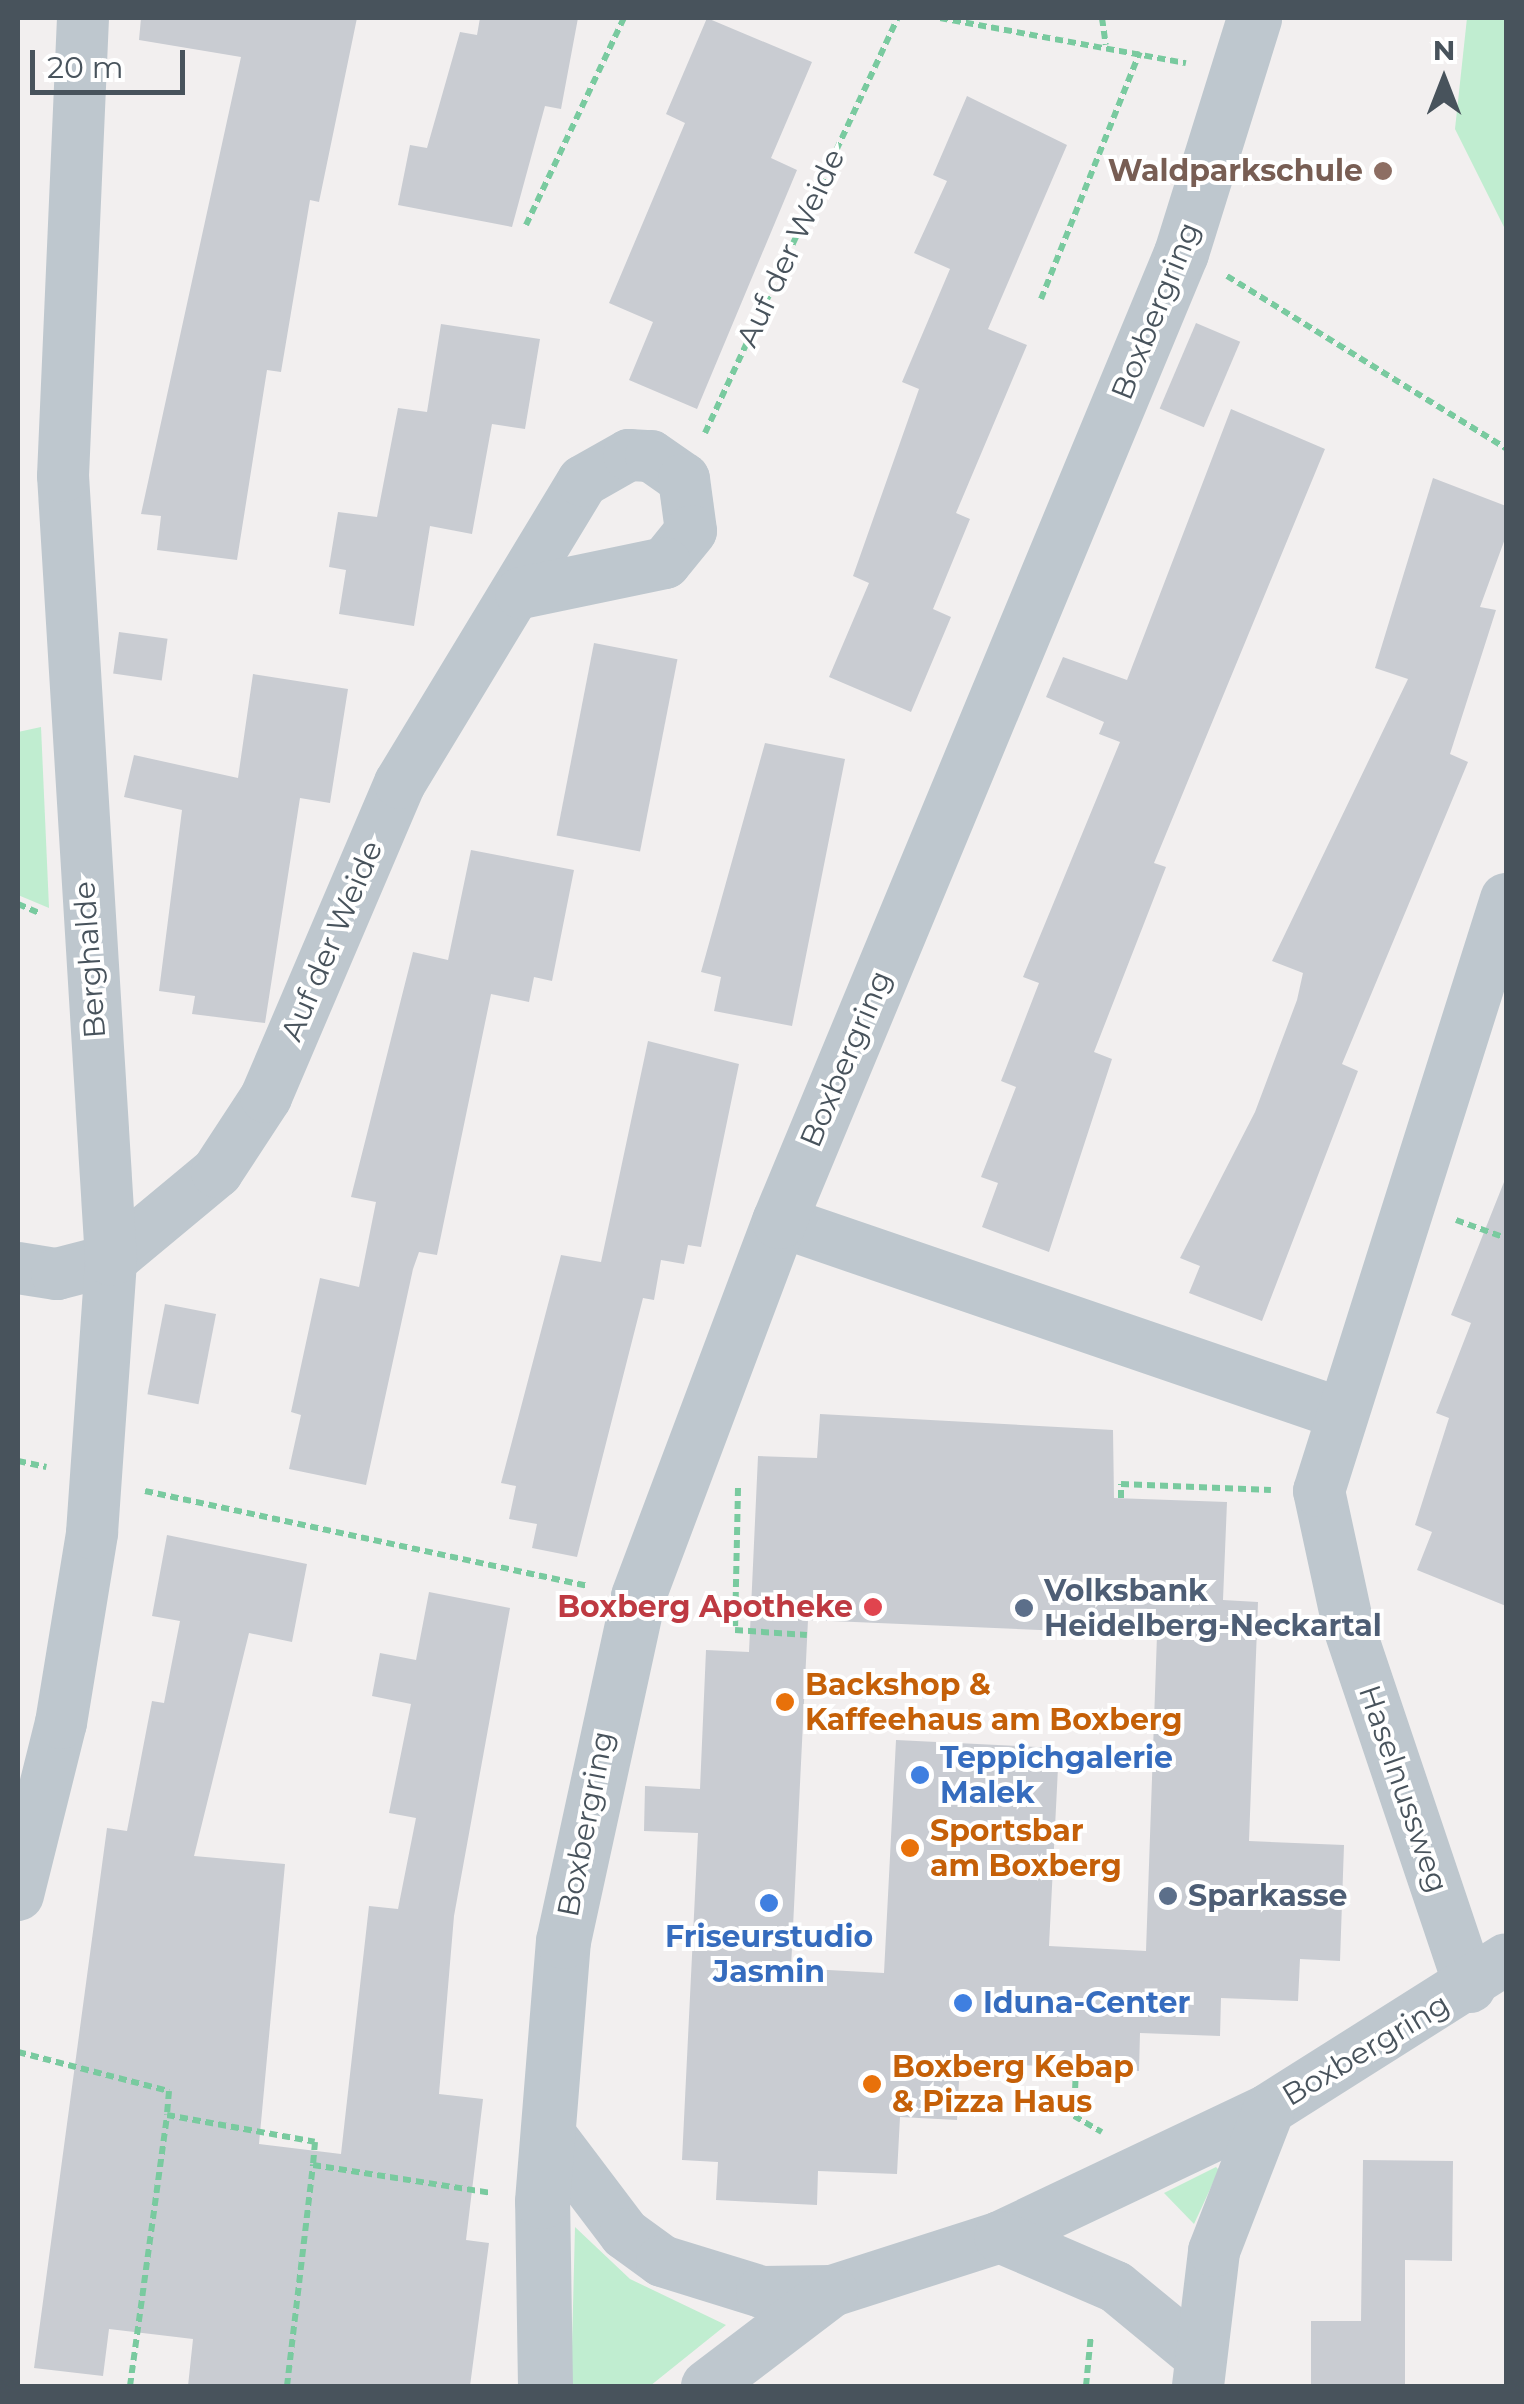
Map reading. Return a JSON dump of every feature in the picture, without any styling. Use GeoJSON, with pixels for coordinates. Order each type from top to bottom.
{"type":"FeatureCollection","features":[{"type":"Feature","properties":{"kind":"street","name":"Berghalde"},"geometry":{"type":"LineString","coordinates":[[18,1895],[61,1723],[92,1534],[111,1260],[64,512],[64,313],[83,18]]}},
{"type":"Feature","properties":{"kind":"street","name":"Boxbergring"},"geometry":{"type":"LineString","coordinates":[[544,2386],[542,2201],[563,1941],[638,1596],[779,1222],[1181,253],[1241,76],[1254,18]]}},
{"type":"Feature","properties":{"kind":"street","name":"Auf der Weide"},"geometry":{"type":"LineString","coordinates":[[111,1260],[217,1172],[266,1097],[400,784],[521,593],[538,552],[604,462],[651,456],[684,479]]}},
{"type":"Feature","properties":{"kind":"street"},"geometry":{"type":"LineString","coordinates":[[521,593],[665,563],[691,531],[684,479]]}},
{"type":"Feature","properties":{"kind":"street","name":"Haselnussweg"},"geometry":{"type":"LineString","coordinates":[[1488,1973],[1348,1625],[1320,1491],[1506,899]]}},
{"type":"Feature","properties":{"kind":"street"},"geometry":{"type":"LineString","coordinates":[[779,1222],[1342,1414]]}},
{"type":"Feature","properties":{"kind":"street"},"geometry":{"type":"LineString","coordinates":[[18,1268],[57,1274],[111,1260]]}},
{"type":"Feature","properties":{"kind":"street","name":"Boxbergring"},"geometry":{"type":"LineString","coordinates":[[546,2131],[625,2234],[662,2261],[762,2292],[832,2291],[1000,2237],[1269,2110],[1488,1973]]}},
{"type":"Feature","properties":{"kind":"street"},"geometry":{"type":"LineString","coordinates":[[1197,2370],[1214,2251],[1269,2110]]}},
{"type":"Feature","properties":{"kind":"street"},"geometry":{"type":"LineString","coordinates":[[1000,2237],[1116,2287],[1197,2370]]}},
{"type":"Feature","properties":{"kind":"street","name":"Boxbergring"},"geometry":{"type":"LineString","coordinates":[[707,2386],[832,2291]]}},
{"type":"Feature","properties":{"kind":"path"},"geometry":{"type":"LineString","coordinates":[[526,225],[624,18]]}},
{"type":"Feature","properties":{"kind":"path","name":"Auf der Weide"},"geometry":{"type":"LineString","coordinates":[[684,479],[898,18]]}},
{"type":"Feature","properties":{"kind":"path"},"geometry":{"type":"LineString","coordinates":[[940,18],[1140,52],[1241,76]]}},
{"type":"Feature","properties":{"kind":"path"},"geometry":{"type":"LineString","coordinates":[[1102,18],[1106,46]]}},
{"type":"Feature","properties":{"kind":"path"},"geometry":{"type":"LineString","coordinates":[[1041,299],[1140,52]]}},
{"type":"Feature","properties":{"kind":"path"},"geometry":{"type":"LineString","coordinates":[[1236,280],[1506,448]]}},
{"type":"Feature","properties":{"kind":"path"},"geometry":{"type":"LineString","coordinates":[[1457,1220],[1506,1238]]}},
{"type":"Feature","properties":{"kind":"path"},"geometry":{"type":"LineString","coordinates":[[1121,1498],[1121,1484],[1320,1491]]}},
{"type":"Feature","properties":{"kind":"path"},"geometry":{"type":"LineString","coordinates":[[738,1488],[735,1630],[806,1635]]}},
{"type":"Feature","properties":{"kind":"path"},"geometry":{"type":"LineString","coordinates":[[156,1494],[638,1596]]}},
{"type":"Feature","properties":{"kind":"path"},"geometry":{"type":"LineString","coordinates":[[18,2052],[118,2070],[118,2083],[169,2091],[130,2386]]}},
{"type":"Feature","properties":{"kind":"path"},"geometry":{"type":"LineString","coordinates":[[1074,2116],[1076,2067]]}},
{"type":"Feature","properties":{"kind":"path"},"geometry":{"type":"LineString","coordinates":[[166,2114],[315,2142],[287,2386]]}},
{"type":"Feature","properties":{"kind":"path"},"geometry":{"type":"LineString","coordinates":[[313,2166],[542,2201]]}},
{"type":"Feature","properties":{"kind":"path"},"geometry":{"type":"LineString","coordinates":[[1086,2376],[1086,2386]]}},
{"type":"Feature","properties":{"kind":"green space"},"geometry":{"type":"Polygon","coordinates":[[[1467,18],[1506,18],[1506,231],[1455,129],[1467,18]]]}},
{"type":"Feature","properties":{"kind":"green space"},"geometry":{"type":"Polygon","coordinates":[[[41,727],[49,908],[18,895],[18,732],[41,727]]]}},
{"type":"Feature","properties":{"kind":"green space"},"geometry":{"type":"Polygon","coordinates":[[[1216,2167],[1219,2170],[1194,2224],[1164,2193],[1216,2167]]]}},
{"type":"Feature","properties":{"kind":"green space"},"geometry":{"type":"Polygon","coordinates":[[[575,2227],[630,2279],[726,2325],[650,2386],[571,2386],[575,2227]]]}},
{"type":"Feature","properties":{"kind":"building"},"geometry":{"type":"Polygon","coordinates":[[[141,18],[357,18],[319,202],[310,200],[281,372],[267,370],[237,560],[157,550],[161,516],[141,514],[241,57],[139,40],[141,18]]]}},
{"type":"Feature","properties":{"kind":"building"},"geometry":{"type":"Polygon","coordinates":[[[480,18],[578,18],[561,109],[545,106],[512,227],[398,205],[410,145],[427,148],[460,32],[477,35],[480,18]]]}},
{"type":"Feature","properties":{"kind":"building"},"geometry":{"type":"Polygon","coordinates":[[[707,18],[812,62],[771,158],[797,170],[697,409],[629,380],[653,322],[609,303],[685,123],[666,114],[707,18]]]}},
{"type":"Feature","properties":{"kind":"building"},"geometry":{"type":"Polygon","coordinates":[[[967,96],[1067,145],[988,329],[1027,345],[956,513],[970,519],[933,609],[951,617],[911,712],[829,677],[869,583],[853,576],[919,389],[902,382],[950,269],[914,253],[947,181],[933,175],[967,96]]]}},
{"type":"Feature","properties":{"kind":"building"},"geometry":{"type":"Polygon","coordinates":[[[1196,323],[1240,342],[1204,427],[1160,409],[1196,323]]]}},
{"type":"Feature","properties":{"kind":"building"},"geometry":{"type":"Polygon","coordinates":[[[441,324],[540,339],[525,429],[492,424],[472,534],[430,526],[414,626],[339,614],[346,570],[329,567],[338,512],[377,517],[398,408],[427,412],[441,324]]]}},
{"type":"Feature","properties":{"kind":"building"},"geometry":{"type":"Polygon","coordinates":[[[1231,409],[1325,449],[1154,863],[1166,867],[1094,1052],[1112,1059],[1049,1252],[982,1227],[998,1183],[981,1177],[1016,1087],[1001,1081],[1039,983],[1023,977],[1120,742],[1099,734],[1104,722],[1046,697],[1063,657],[1127,680],[1231,409]]]}},
{"type":"Feature","properties":{"kind":"building"},"geometry":{"type":"Polygon","coordinates":[[[1433,478],[1506,506],[1506,536],[1480,607],[1496,610],[1450,754],[1468,762],[1342,1064],[1358,1071],[1262,1321],[1189,1293],[1200,1266],[1180,1258],[1255,1112],[1297,1000],[1303,973],[1272,961],[1408,679],[1375,668],[1433,478]]]}},
{"type":"Feature","properties":{"kind":"building"},"geometry":{"type":"Polygon","coordinates":[[[119,632],[168,639],[162,680],[113,674],[119,632]]]}},
{"type":"Feature","properties":{"kind":"building"},"geometry":{"type":"Polygon","coordinates":[[[594,643],[677,659],[640,852],[557,835],[594,643]]]}},
{"type":"Feature","properties":{"kind":"building"},"geometry":{"type":"Polygon","coordinates":[[[253,674],[348,689],[330,803],[300,798],[265,1023],[192,1014],[195,996],[159,991],[182,810],[124,797],[134,755],[238,778],[253,674]]]}},
{"type":"Feature","properties":{"kind":"building"},"geometry":{"type":"Polygon","coordinates":[[[765,743],[845,759],[792,1026],[714,1011],[721,977],[701,972],[765,743]]]}},
{"type":"Feature","properties":{"kind":"building"},"geometry":{"type":"Polygon","coordinates":[[[471,850],[574,870],[552,981],[534,977],[529,1002],[491,994],[437,1255],[419,1252],[413,1269],[366,1485],[289,1469],[301,1415],[291,1412],[320,1278],[359,1287],[376,1202],[351,1197],[413,952],[448,960],[471,850]]]}},
{"type":"Feature","properties":{"kind":"building"},"geometry":{"type":"Polygon","coordinates":[[[648,1041],[739,1064],[701,1247],[688,1245],[684,1264],[661,1260],[654,1300],[643,1298],[577,1557],[532,1548],[537,1524],[509,1519],[516,1486],[501,1483],[561,1255],[601,1262],[648,1041]]]}},
{"type":"Feature","properties":{"kind":"building"},"geometry":{"type":"Polygon","coordinates":[[[1504,1182],[1506,1606],[1417,1570],[1432,1532],[1415,1525],[1449,1418],[1436,1413],[1471,1323],[1451,1315],[1504,1182]]]}},
{"type":"Feature","properties":{"kind":"building"},"geometry":{"type":"Polygon","coordinates":[[[165,1304],[216,1314],[198,1404],[147,1394],[165,1304]]]}},
{"type":"Feature","properties":{"kind":"building"},"geometry":{"type":"Polygon","coordinates":[[[820,1414],[1113,1430],[1114,1498],[1227,1502],[1223,1600],[1258,1602],[1249,1841],[1344,1845],[1340,1961],[1300,1959],[1298,2001],[1221,1998],[1220,2036],[1140,2033],[1139,2071],[960,2062],[957,2120],[900,2117],[897,2174],[818,2171],[817,2205],[716,2200],[718,2162],[682,2160],[698,1833],[644,1831],[645,1786],[700,1789],[706,1650],[749,1652],[758,1456],[817,1458],[820,1414]],[[808,1620],[791,1968],[884,1973],[896,1740],[1059,1748],[1049,1946],[1146,1951],[1157,1635],[808,1620]]]}},
{"type":"Feature","properties":{"kind":"building"},"geometry":{"type":"Polygon","coordinates":[[[167,1535],[307,1564],[292,1642],[249,1633],[194,1856],[285,1864],[259,2144],[341,2154],[369,1906],[398,1909],[416,1818],[389,1813],[411,1704],[372,1696],[380,1653],[416,1660],[429,1592],[510,1608],[454,1916],[439,2094],[483,2099],[466,2240],[489,2243],[470,2386],[188,2386],[193,2339],[109,2329],[103,2376],[34,2368],[107,1828],[127,1831],[152,1701],[164,1703],[180,1621],[152,1616],[167,1535]]]}},
{"type":"Feature","properties":{"kind":"building"},"geometry":{"type":"Polygon","coordinates":[[[1363,2160],[1453,2161],[1452,2261],[1405,2260],[1405,2386],[1311,2386],[1311,2321],[1361,2321],[1363,2160]]]}},
{"type":"Feature","properties":{"kind":"place","name":"Waldparkschule"},"geometry":{"type":"Point","coordinates":[1383,171]}},
{"type":"Feature","properties":{"kind":"place","name":"Boxberg Apotheke"},"geometry":{"type":"Point","coordinates":[873,1607]}},
{"type":"Feature","properties":{"kind":"place","name":"Volksbank Heidelberg-Neckartal"},"geometry":{"type":"Point","coordinates":[1024,1608]}},
{"type":"Feature","properties":{"kind":"place","name":"Backshop & Kaffeehaus am Boxberg"},"geometry":{"type":"Point","coordinates":[785,1702]}},
{"type":"Feature","properties":{"kind":"place","name":"Teppichgalerie Malek"},"geometry":{"type":"Point","coordinates":[920,1775]}},
{"type":"Feature","properties":{"kind":"place","name":"Sportsbar am Boxberg"},"geometry":{"type":"Point","coordinates":[910,1848]}},
{"type":"Feature","properties":{"kind":"place","name":"Sparkasse"},"geometry":{"type":"Point","coordinates":[1168,1896]}},
{"type":"Feature","properties":{"kind":"place","name":"Friseurstudio Jasmin"},"geometry":{"type":"Point","coordinates":[769,1903]}},
{"type":"Feature","properties":{"kind":"place","name":"Iduna-Center"},"geometry":{"type":"Point","coordinates":[963,2003]}},
{"type":"Feature","properties":{"kind":"place","name":"Boxberg Kebap & Pizza Haus"},"geometry":{"type":"Point","coordinates":[872,2084]}}]}
